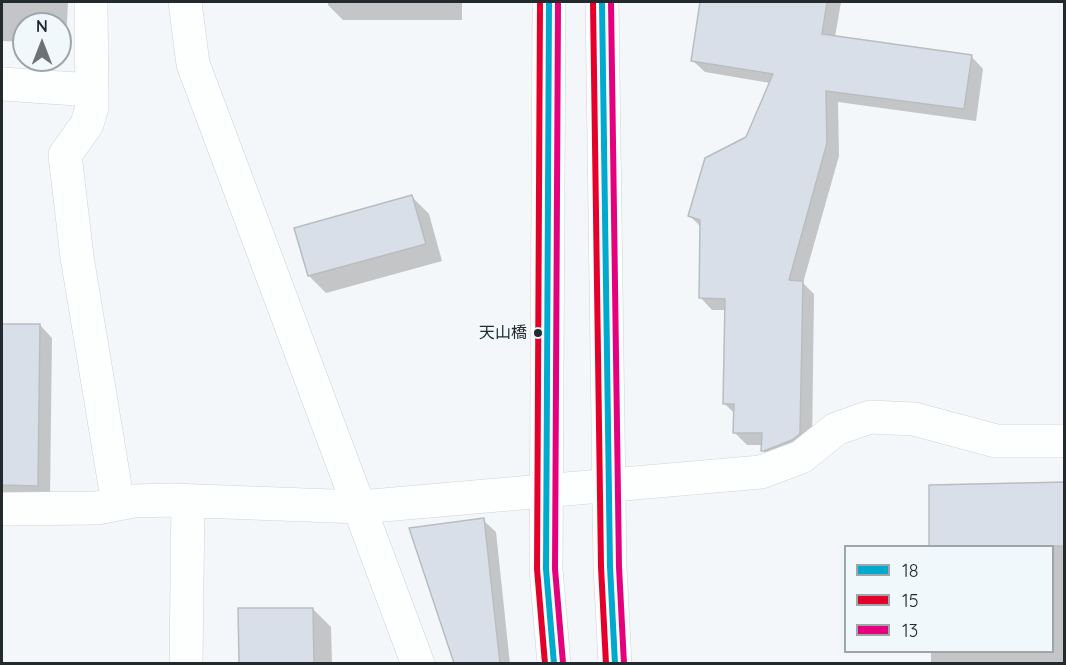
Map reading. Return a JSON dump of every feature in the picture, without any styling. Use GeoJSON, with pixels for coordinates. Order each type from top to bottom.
{"type":"FeatureCollection","features":[{"type":"Feature","properties":{"kind":"main road"},"geometry":{"type":"LineString","coordinates":[[91,2],[92,107],[87,124],[65,155],[77,256],[118,504]]}},
{"type":"Feature","properties":{"kind":"main road"},"geometry":{"type":"LineString","coordinates":[[185,2],[193,64],[418,663]]}},
{"type":"Feature","properties":{"kind":"main road"},"geometry":{"type":"LineString","coordinates":[[549,2],[546,569],[555,663]]}},
{"type":"Feature","properties":{"kind":"main road"},"geometry":{"type":"LineString","coordinates":[[603,2],[609,485],[615,663]]}},
{"type":"Feature","properties":{"kind":"main road"},"geometry":{"type":"LineString","coordinates":[[2,84],[92,90]]}},
{"type":"Feature","properties":{"kind":"main road"},"geometry":{"type":"LineString","coordinates":[[2,509],[97,508],[134,501],[360,507],[761,472],[801,457],[836,429],[870,417],[914,419],[996,441],[1065,441]]}},
{"type":"Feature","properties":{"kind":"main road"},"geometry":{"type":"LineString","coordinates":[[186,663],[188,501]]}},
{"type":"Feature","properties":{"kind":"building"},"geometry":{"type":"Polygon","coordinates":[[[700,2],[827,2],[822,34],[972,55],[964,109],[826,91],[827,143],[789,280],[803,281],[800,434],[792,440],[764,451],[761,451],[762,433],[733,433],[734,404],[723,404],[725,299],[699,298],[700,220],[688,216],[705,158],[746,137],[773,74],[691,61],[700,2]]]}},
{"type":"Feature","properties":{"kind":"building"},"geometry":{"type":"Polygon","coordinates":[[[412,195],[426,244],[308,276],[294,228],[412,195]]]}},
{"type":"Feature","properties":{"kind":"building"},"geometry":{"type":"Polygon","coordinates":[[[2,324],[40,324],[38,486],[2,485],[2,324]]]}},
{"type":"Feature","properties":{"kind":"building"},"geometry":{"type":"Polygon","coordinates":[[[1065,482],[1065,546],[929,545],[929,485],[1065,482]]]}},
{"type":"Feature","properties":{"kind":"building"},"geometry":{"type":"Polygon","coordinates":[[[484,518],[500,663],[454,663],[409,528],[484,518]]]}},
{"type":"Feature","properties":{"kind":"building"},"geometry":{"type":"Polygon","coordinates":[[[238,608],[313,608],[314,663],[239,663],[238,608]]]}},
{"type":"Feature","properties":{"kind":"transit line","name":"15"},"geometry":{"type":"LineString","coordinates":[[540,2],[537,569],[545,664]]}},
{"type":"Feature","properties":{"kind":"transit line","name":"18"},"geometry":{"type":"LineString","coordinates":[[549,2],[546,569],[554,664]]}},
{"type":"Feature","properties":{"kind":"transit line","name":"13"},"geometry":{"type":"LineString","coordinates":[[558,2],[555,569],[563,663]]}},
{"type":"Feature","properties":{"kind":"transit line","name":"15"},"geometry":{"type":"LineString","coordinates":[[593,2],[601,567],[606,664]]}},
{"type":"Feature","properties":{"kind":"transit line","name":"18"},"geometry":{"type":"LineString","coordinates":[[602,2],[610,567],[615,664]]}},
{"type":"Feature","properties":{"kind":"transit line","name":"13"},"geometry":{"type":"LineString","coordinates":[[611,2],[619,567],[624,664]]}},
{"type":"Feature","properties":{"kind":"place","name":"天山橋"},"geometry":{"type":"Point","coordinates":[538,333]}}]}
